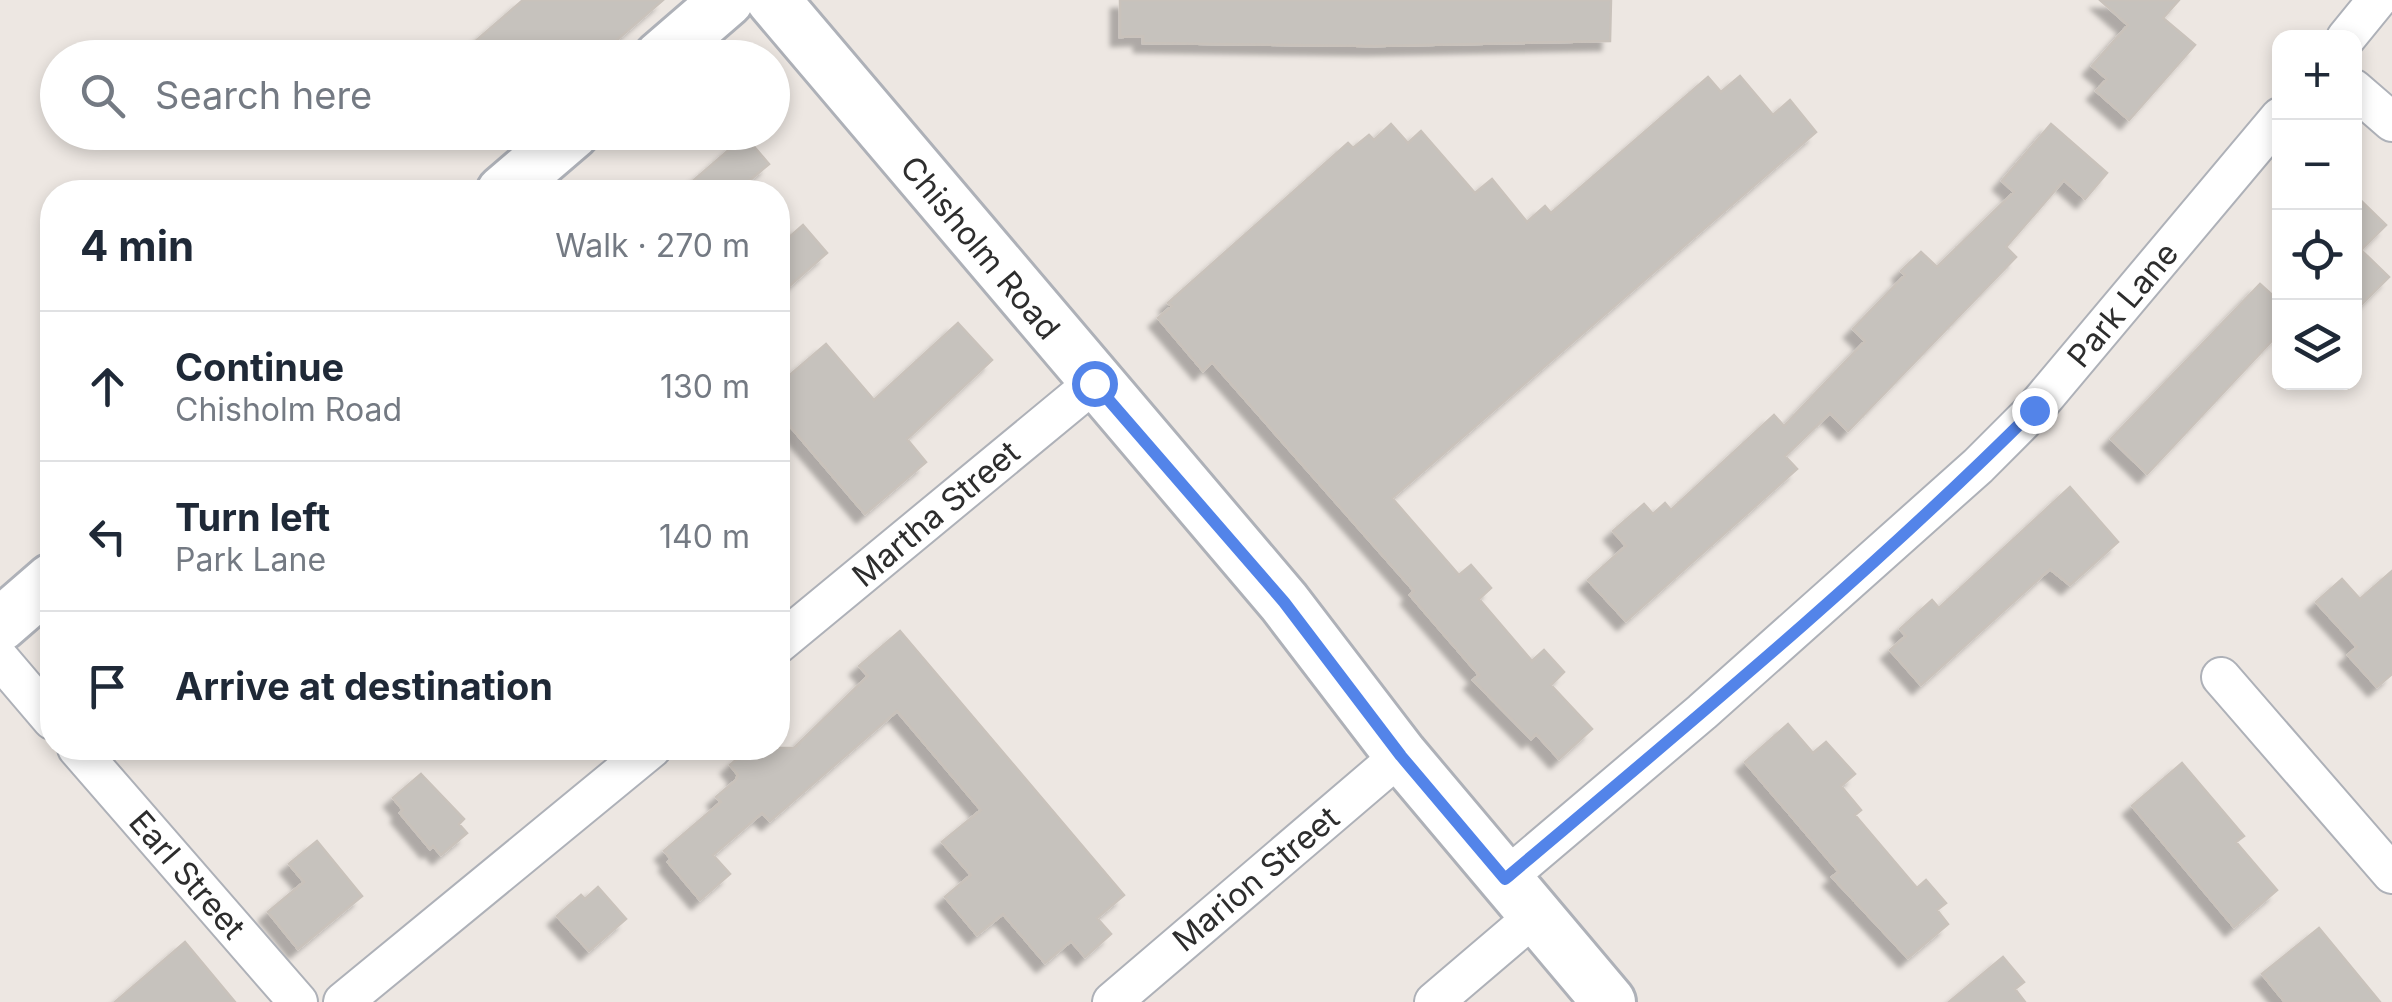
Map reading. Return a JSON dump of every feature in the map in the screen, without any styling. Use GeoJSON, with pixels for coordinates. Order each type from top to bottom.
{"type":"FeatureCollection","features":[{"type":"Feature","properties":{"kind":"main road"},"geometry":{"type":"LineString","coordinates":[[681,40],[728,0]]}},
{"type":"Feature","properties":{"kind":"main road","name":"Chisholm Road"},"geometry":{"type":"LineString","coordinates":[[773,0],[1094,383],[1284,602],[1401,756],[1609,1002]]}},
{"type":"Feature","properties":{"kind":"main road"},"geometry":{"type":"LineString","coordinates":[[517,180],[552,150]]}},
{"type":"Feature","properties":{"kind":"main road"},"geometry":{"type":"LineString","coordinates":[[0,625],[40,590]]}},
{"type":"Feature","properties":{"kind":"street"},"geometry":{"type":"LineString","coordinates":[[2353,30],[2377,0]]}},
{"type":"Feature","properties":{"kind":"street"},"geometry":{"type":"LineString","coordinates":[[2362,96],[2392,122]]}},
{"type":"Feature","properties":{"kind":"street","name":"Park Lane"},"geometry":{"type":"LineString","coordinates":[[1434,1002],[1520,897],[1702,712],[1978,466],[2034,410],[2277,120]]}},
{"type":"Feature","properties":{"kind":"street","name":"Martha Street"},"geometry":{"type":"LineString","coordinates":[[790,634],[1094,383]]}},
{"type":"Feature","properties":{"kind":"street"},"geometry":{"type":"LineString","coordinates":[[0,659],[40,706]]}},
{"type":"Feature","properties":{"kind":"street"},"geometry":{"type":"LineString","coordinates":[[2220,678],[2392,874]]}},
{"type":"Feature","properties":{"kind":"street","name":"Marion Street"},"geometry":{"type":"LineString","coordinates":[[1112,1002],[1401,756]]}},
{"type":"Feature","properties":{"kind":"street","name":"Earl Street"},"geometry":{"type":"LineString","coordinates":[[87,760],[298,1002]]}},
{"type":"Feature","properties":{"kind":"street"},"geometry":{"type":"LineString","coordinates":[[344,1002],[637,760]]}},
{"type":"Feature","properties":{"kind":"building"},"geometry":{"type":"Polygon","coordinates":[[[523,0],[663,0],[617,40],[477,40],[523,0]]]}},
{"type":"Feature","properties":{"kind":"building"},"geometry":{"type":"Polygon","coordinates":[[[1120,0],[1611,0],[1610,41],[1375,46],[1143,43],[1143,36],[1120,37],[1120,0]]]}},
{"type":"Feature","properties":{"kind":"building"},"geometry":{"type":"Polygon","coordinates":[[[2100,0],[2179,0],[2163,18],[2195,45],[2129,120],[2096,91],[2107,79],[2092,66],[2128,25],[2100,0]]]}},
{"type":"Feature","properties":{"kind":"building"},"geometry":{"type":"Polygon","coordinates":[[[1740,76],[1773,115],[1790,100],[1816,132],[1392,498],[1459,575],[1471,565],[1491,588],[1479,599],[1532,661],[1544,650],[1564,672],[1551,685],[1592,729],[1559,759],[1536,734],[1531,739],[1473,680],[1479,675],[1410,595],[1414,591],[1212,362],[1203,371],[1158,318],[1172,306],[1168,303],[1348,143],[1353,148],[1369,135],[1374,140],[1391,124],[1408,143],[1421,131],[1475,193],[1492,179],[1527,222],[1545,206],[1551,213],[1708,77],[1721,92],[1740,76]]]}},
{"type":"Feature","properties":{"kind":"building"},"geometry":{"type":"Polygon","coordinates":[[[2051,124],[2107,173],[2085,199],[2064,180],[2006,247],[2016,257],[1848,431],[1830,413],[1785,456],[1797,469],[1626,621],[1588,580],[1626,546],[1613,531],[1644,504],[1653,514],[1665,503],[1671,510],[1774,415],[1784,426],[1865,341],[1853,329],[1905,275],[1901,271],[1921,252],[1937,267],[2014,192],[2002,181],[2051,124]]]}},
{"type":"Feature","properties":{"kind":"building"},"geometry":{"type":"Polygon","coordinates":[[[729,150],[757,150],[769,164],[750,180],[694,180],[729,150]]]}},
{"type":"Feature","properties":{"kind":"building"},"geometry":{"type":"Polygon","coordinates":[[[2362,202],[2386,225],[2362,249],[2362,202]]]}},
{"type":"Feature","properties":{"kind":"building"},"geometry":{"type":"Polygon","coordinates":[[[803,225],[827,253],[790,285],[790,236],[803,225]]]}},
{"type":"Feature","properties":{"kind":"building"},"geometry":{"type":"Polygon","coordinates":[[[2362,251],[2389,277],[2362,304],[2362,251]]]}},
{"type":"Feature","properties":{"kind":"building"},"geometry":{"type":"Polygon","coordinates":[[[2260,284],[2272,295],[2272,341],[2147,474],[2111,439],[2260,284]]]}},
{"type":"Feature","properties":{"kind":"building"},"geometry":{"type":"Polygon","coordinates":[[[958,323],[992,360],[907,439],[926,462],[865,514],[790,426],[790,375],[826,344],[874,400],[958,323]]]}},
{"type":"Feature","properties":{"kind":"building"},"geometry":{"type":"Polygon","coordinates":[[[2070,487],[2118,542],[2070,585],[2050,569],[1921,685],[1890,650],[1906,636],[1900,629],[1932,600],[1939,608],[2070,487]]]}},
{"type":"Feature","properties":{"kind":"building"},"geometry":{"type":"Polygon","coordinates":[[[2392,571],[2392,674],[2377,687],[2348,655],[2357,647],[2316,602],[2342,579],[2360,599],[2392,571]]]}},
{"type":"Feature","properties":{"kind":"building"},"geometry":{"type":"Polygon","coordinates":[[[900,631],[1124,895],[1097,918],[1111,934],[1085,957],[1071,941],[1045,963],[1003,914],[977,935],[945,897],[971,875],[942,842],[981,810],[897,711],[770,821],[762,813],[713,855],[730,874],[700,900],[668,862],[671,859],[664,851],[721,802],[716,797],[736,780],[738,775],[730,765],[736,760],[790,760],[790,748],[868,676],[859,666],[900,631]]]}},
{"type":"Feature","properties":{"kind":"building"},"geometry":{"type":"Polygon","coordinates":[[[1788,724],[1813,753],[1826,742],[1855,774],[1841,786],[1861,810],[1855,815],[1917,888],[1926,880],[1946,903],[1937,910],[1948,924],[1908,958],[1832,877],[1839,872],[1745,762],[1788,724]]]}},
{"type":"Feature","properties":{"kind":"building"},"geometry":{"type":"Polygon","coordinates":[[[2182,763],[2244,836],[2236,842],[2277,890],[2234,927],[2132,806],[2182,763]]]}},
{"type":"Feature","properties":{"kind":"building"},"geometry":{"type":"Polygon","coordinates":[[[421,774],[464,819],[459,824],[467,833],[441,855],[433,846],[430,849],[400,813],[403,810],[393,798],[421,774]]]}},
{"type":"Feature","properties":{"kind":"building"},"geometry":{"type":"Polygon","coordinates":[[[317,841],[362,896],[298,949],[268,912],[304,882],[289,864],[317,841]]]}},
{"type":"Feature","properties":{"kind":"building"},"geometry":{"type":"Polygon","coordinates":[[[598,887],[626,919],[589,951],[557,916],[581,895],[585,899],[598,887]]]}},
{"type":"Feature","properties":{"kind":"building"},"geometry":{"type":"Polygon","coordinates":[[[2319,928],[2380,1002],[2285,1002],[2262,974],[2319,928]]]}},
{"type":"Feature","properties":{"kind":"building"},"geometry":{"type":"Polygon","coordinates":[[[185,942],[235,1002],[115,1002],[149,973],[185,942]]]}},
{"type":"Feature","properties":{"kind":"building"},"geometry":{"type":"Polygon","coordinates":[[[2003,957],[2024,982],[2015,989],[2025,1002],[1949,1002],[2003,957]]]}},
{"type":"Feature","properties":{"kind":"route"},"geometry":{"type":"LineString","coordinates":[[1094,383],[1284,602],[1401,756],[1505,879],[1702,712],[1978,466],[2034,410]]}}]}
